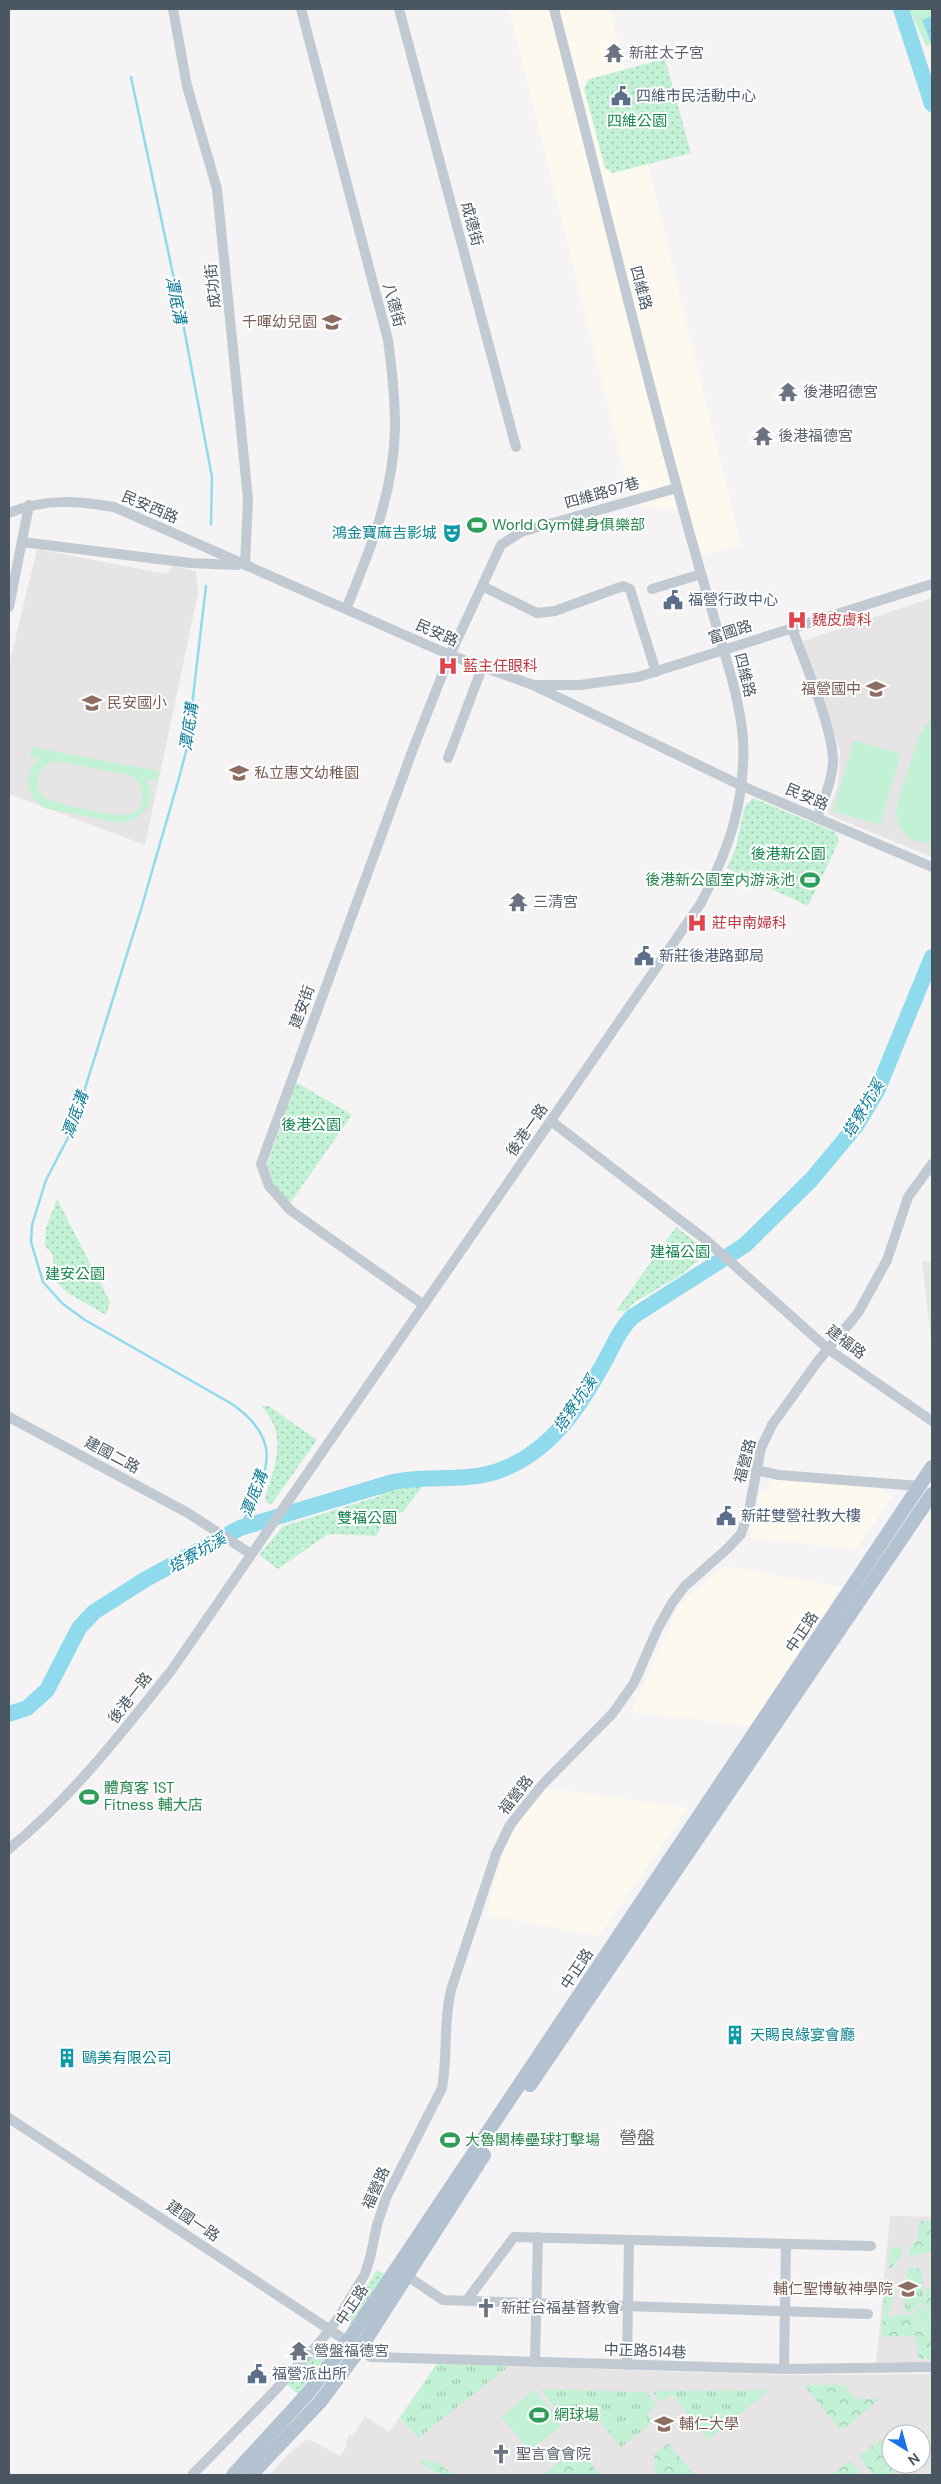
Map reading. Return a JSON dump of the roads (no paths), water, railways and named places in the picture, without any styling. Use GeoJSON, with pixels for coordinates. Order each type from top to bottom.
{"type":"FeatureCollection","features":[{"type":"Feature","properties":{"kind":"main road","name":"中正路"},"geometry":{"type":"LineString","coordinates":[[232,2475],[298,2404],[348,2341],[932,1468]]}},
{"type":"Feature","properties":{"kind":"main road","name":"中正路"},"geometry":{"type":"LineString","coordinates":[[251,2475],[308,2414],[360,2349],[522,2097],[932,1494]]}},
{"type":"Feature","properties":{"kind":"main road"},"geometry":{"type":"LineString","coordinates":[[298,2404],[308,2414]]}},
{"type":"Feature","properties":{"kind":"street","name":"成功街"},"geometry":{"type":"LineString","coordinates":[[173,9],[187,86],[217,189],[248,499],[245,565]]}},
{"type":"Feature","properties":{"kind":"street","name":"八德街"},"geometry":{"type":"LineString","coordinates":[[301,9],[388,340],[394,386],[395,430],[384,504],[371,549],[346,609]]}},
{"type":"Feature","properties":{"kind":"street","name":"成德街"},"geometry":{"type":"LineString","coordinates":[[399,9],[516,447]]}},
{"type":"Feature","properties":{"kind":"street","name":"四維路"},"geometry":{"type":"LineString","coordinates":[[554,9],[677,488],[724,650],[740,715],[743,739],[742,786]]}},
{"type":"Feature","properties":{"kind":"street","name":"四維路97巷"},"geometry":{"type":"LineString","coordinates":[[482,586],[501,545],[511,536],[677,488]]}},
{"type":"Feature","properties":{"kind":"street","name":"民安西路"},"geometry":{"type":"LineString","coordinates":[[9,513],[29,505],[80,501],[114,508],[245,565]]}},
{"type":"Feature","properties":{"kind":"street"},"geometry":{"type":"LineString","coordinates":[[9,608],[29,505]]}},
{"type":"Feature","properties":{"kind":"street","name":"民安路"},"geometry":{"type":"LineString","coordinates":[[22,542],[190,563],[245,565],[450,656],[533,685],[742,786],[932,867]]}},
{"type":"Feature","properties":{"kind":"street"},"geometry":{"type":"LineString","coordinates":[[652,589],[701,574]]}},
{"type":"Feature","properties":{"kind":"street","name":"富國路"},"geometry":{"type":"LineString","coordinates":[[533,685],[604,682],[656,672],[932,584]]}},
{"type":"Feature","properties":{"kind":"street"},"geometry":{"type":"LineString","coordinates":[[482,586],[537,613],[555,611],[623,586],[632,591],[656,672]]}},
{"type":"Feature","properties":{"kind":"street","name":"建安街"},"geometry":{"type":"LineString","coordinates":[[424,1305],[290,1210],[269,1186],[262,1164],[415,744],[450,656],[482,586]]}},
{"type":"Feature","properties":{"kind":"street"},"geometry":{"type":"LineString","coordinates":[[792,628],[830,739],[833,762],[829,790],[817,818]]}},
{"type":"Feature","properties":{"kind":"street"},"geometry":{"type":"LineString","coordinates":[[448,758],[482,668]]}},
{"type":"Feature","properties":{"kind":"street","name":"後港一路"},"geometry":{"type":"LineString","coordinates":[[9,1849],[43,1821],[99,1761],[171,1670],[250,1550],[306,1475],[551,1121],[701,903],[720,868],[736,825],[742,786]]}},
{"type":"Feature","properties":{"kind":"street","name":"建福路"},"geometry":{"type":"LineString","coordinates":[[551,1121],[711,1244],[828,1349],[932,1421]]}},
{"type":"Feature","properties":{"kind":"street","name":"福營路"},"geometry":{"type":"LineString","coordinates":[[192,2475],[265,2401],[331,2329],[365,2274],[386,2198],[442,2088],[445,2069],[446,2010],[451,1990],[496,1854],[510,1825],[535,1792],[613,1713],[634,1683],[658,1628],[672,1603],[686,1586],[741,1534],[749,1510],[761,1448],[772,1425],[828,1349],[858,1313],[874,1287],[887,1260],[908,1197],[932,1164]]}},
{"type":"Feature","properties":{"kind":"street","name":"建國二路"},"geometry":{"type":"LineString","coordinates":[[9,1417],[199,1520],[250,1550]]}},
{"type":"Feature","properties":{"kind":"street"},"geometry":{"type":"LineString","coordinates":[[756,1470],[779,1475],[919,1486]]}},
{"type":"Feature","properties":{"kind":"street","name":"建國一路"},"geometry":{"type":"LineString","coordinates":[[9,2118],[360,2349]]}},
{"type":"Feature","properties":{"kind":"street"},"geometry":{"type":"LineString","coordinates":[[467,2300],[514,2237],[871,2246]]}},
{"type":"Feature","properties":{"kind":"street"},"geometry":{"type":"LineString","coordinates":[[535,2362],[538,2237]]}},
{"type":"Feature","properties":{"kind":"street"},"geometry":{"type":"LineString","coordinates":[[627,2365],[629,2240]]}},
{"type":"Feature","properties":{"kind":"street"},"geometry":{"type":"LineString","coordinates":[[784,2370],[786,2244]]}},
{"type":"Feature","properties":{"kind":"street"},"geometry":{"type":"LineString","coordinates":[[407,2276],[443,2300],[868,2314]]}},
{"type":"Feature","properties":{"kind":"street","name":"中正路514巷"},"geometry":{"type":"LineString","coordinates":[[360,2349],[371,2357],[784,2370],[932,2368]]}},
{"type":"Feature","properties":{"kind":"water"},"geometry":{"type":"Polygon","coordinates":[[[932,16],[932,46],[922,20],[932,16]]]}},
{"type":"Feature","properties":{"kind":"waterway","name":"塔寮坑溪"},"geometry":{"type":"LineString","coordinates":[[901,9],[932,104]]}},
{"type":"Feature","properties":{"kind":"waterway","name":"潭底溝"},"geometry":{"type":"LineString","coordinates":[[131,77],[180,307],[212,477],[211,524]]}},
{"type":"Feature","properties":{"kind":"waterway","name":"潭底溝"},"geometry":{"type":"LineString","coordinates":[[206,586],[187,748],[179,778],[142,906],[72,1130],[46,1180],[32,1225],[31,1242],[43,1282],[63,1304],[85,1320],[232,1404],[250,1419],[261,1433],[266,1447],[266,1462],[263,1476],[240,1528]]}},
{"type":"Feature","properties":{"kind":"waterway","name":"塔寮坑溪"},"geometry":{"type":"LineString","coordinates":[[9,1714],[27,1708],[47,1690],[79,1628],[94,1612],[146,1579],[240,1528],[393,1482],[470,1477],[495,1472],[515,1464],[549,1440],[576,1409],[621,1331],[632,1317],[745,1245],[811,1180],[856,1126],[877,1091],[932,957]]}},
{"type":"Feature","properties":{"kind":"place","name":"新莊太子宮"},"geometry":{"type":"Point","coordinates":[614,53]}},
{"type":"Feature","properties":{"kind":"place","name":"四維市民活動中心"},"geometry":{"type":"Point","coordinates":[621,96]}},
{"type":"Feature","properties":{"kind":"place","name":"千暉幼兒園"},"geometry":{"type":"Point","coordinates":[332,322]}},
{"type":"Feature","properties":{"kind":"place","name":"後港昭德宮"},"geometry":{"type":"Point","coordinates":[788,392]}},
{"type":"Feature","properties":{"kind":"place","name":"後港福德宮"},"geometry":{"type":"Point","coordinates":[763,436]}},
{"type":"Feature","properties":{"kind":"place","name":"World Gym健身俱樂部"},"geometry":{"type":"Point","coordinates":[477,525]}},
{"type":"Feature","properties":{"kind":"place","name":"鴻金寶麻吉影城"},"geometry":{"type":"Point","coordinates":[452,533]}},
{"type":"Feature","properties":{"kind":"place","name":"福營行政中心"},"geometry":{"type":"Point","coordinates":[673,600]}},
{"type":"Feature","properties":{"kind":"place","name":"魏皮膚科"},"geometry":{"type":"Point","coordinates":[797,620]}},
{"type":"Feature","properties":{"kind":"place","name":"藍主任眼科"},"geometry":{"type":"Point","coordinates":[448,666]}},
{"type":"Feature","properties":{"kind":"place","name":"福營國中"},"geometry":{"type":"Point","coordinates":[876,689]}},
{"type":"Feature","properties":{"kind":"place","name":"民安國小"},"geometry":{"type":"Point","coordinates":[92,703]}},
{"type":"Feature","properties":{"kind":"place","name":"私立惠文幼稚園"},"geometry":{"type":"Point","coordinates":[239,773]}},
{"type":"Feature","properties":{"kind":"place","name":"後港新公園室内游泳池"},"geometry":{"type":"Point","coordinates":[810,880]}},
{"type":"Feature","properties":{"kind":"place","name":"三清宮"},"geometry":{"type":"Point","coordinates":[518,902]}},
{"type":"Feature","properties":{"kind":"place","name":"莊申南婦科"},"geometry":{"type":"Point","coordinates":[697,923]}},
{"type":"Feature","properties":{"kind":"place","name":"新莊後港路郵局"},"geometry":{"type":"Point","coordinates":[644,956]}},
{"type":"Feature","properties":{"kind":"place","name":"新莊雙營社教大樓"},"geometry":{"type":"Point","coordinates":[726,1516]}},
{"type":"Feature","properties":{"kind":"place","name":"體育客 1ST Fitness 輔大店"},"geometry":{"type":"Point","coordinates":[89,1797]}},
{"type":"Feature","properties":{"kind":"place","name":"天賜良緣宴會廳"},"geometry":{"type":"Point","coordinates":[735,2035]}},
{"type":"Feature","properties":{"kind":"place","name":"鷗美有限公司"},"geometry":{"type":"Point","coordinates":[67,2058]}},
{"type":"Feature","properties":{"kind":"place","name":"大魯閣棒壘球打擊場"},"geometry":{"type":"Point","coordinates":[450,2140]}},
{"type":"Feature","properties":{"kind":"place","name":"輔仁聖博敏神學院"},"geometry":{"type":"Point","coordinates":[908,2289]}},
{"type":"Feature","properties":{"kind":"place","name":"新莊台福基督教會"},"geometry":{"type":"Point","coordinates":[486,2308]}},
{"type":"Feature","properties":{"kind":"place","name":"營盤福德宮"},"geometry":{"type":"Point","coordinates":[299,2351]}},
{"type":"Feature","properties":{"kind":"place","name":"福營派出所"},"geometry":{"type":"Point","coordinates":[257,2374]}},
{"type":"Feature","properties":{"kind":"place","name":"網球場"},"geometry":{"type":"Point","coordinates":[539,2415]}},
{"type":"Feature","properties":{"kind":"place","name":"輔仁大學"},"geometry":{"type":"Point","coordinates":[664,2424]}},
{"type":"Feature","properties":{"kind":"place","name":"聖言會會院"},"geometry":{"type":"Point","coordinates":[501,2454]}},
{"type":"Feature","properties":{"kind":"district","name":"營盤"},"geometry":{"type":"Point","coordinates":[637,2138]}},
{"type":"Feature","properties":{"kind":"park label","name":"四維公園"},"geometry":{"type":"Point","coordinates":[637,121]}},
{"type":"Feature","properties":{"kind":"park label","name":"後港新公園"},"geometry":{"type":"Point","coordinates":[788,854]}},
{"type":"Feature","properties":{"kind":"park label","name":"後港公園"},"geometry":{"type":"Point","coordinates":[311,1125]}},
{"type":"Feature","properties":{"kind":"park label","name":"建福公園"},"geometry":{"type":"Point","coordinates":[680,1252]}},
{"type":"Feature","properties":{"kind":"park label","name":"建安公園"},"geometry":{"type":"Point","coordinates":[75,1274]}},
{"type":"Feature","properties":{"kind":"park label","name":"雙福公園"},"geometry":{"type":"Point","coordinates":[367,1518]}}]}
